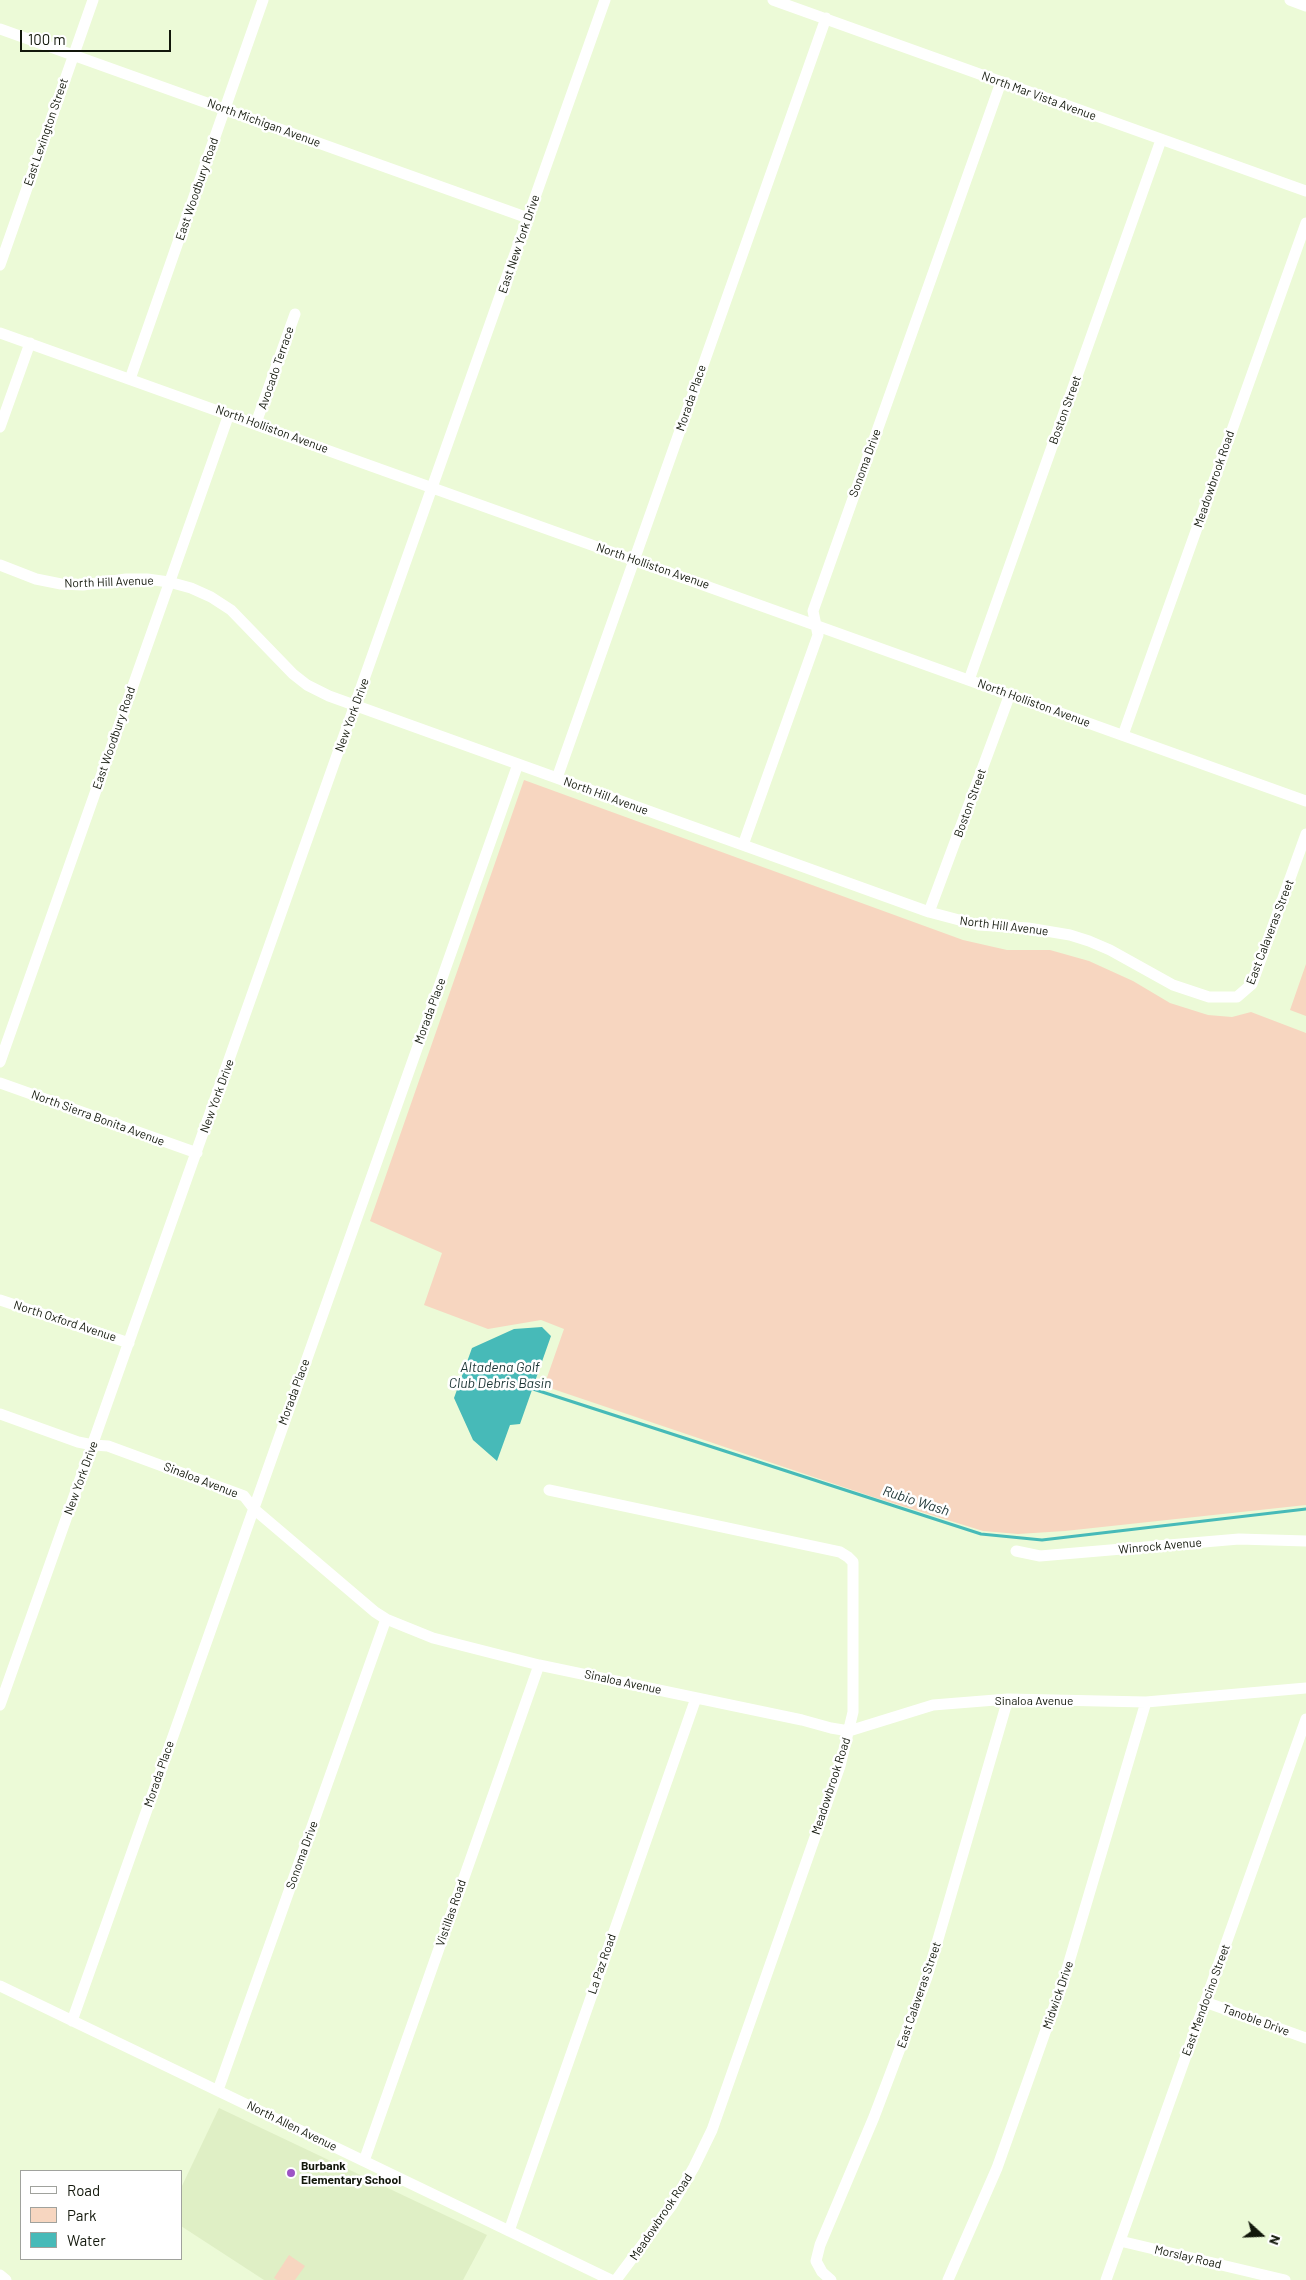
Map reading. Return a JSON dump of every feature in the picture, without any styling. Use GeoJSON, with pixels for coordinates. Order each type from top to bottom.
{"type":"FeatureCollection","features":[{"type":"Feature","properties":{"kind":"street","name":"East Lexington Street"},"geometry":{"type":"LineString","coordinates":[[0,265],[93,0]]}},
{"type":"Feature","properties":{"kind":"street","name":"East Woodbury Road"},"geometry":{"type":"LineString","coordinates":[[130,379],[263,0]]}},
{"type":"Feature","properties":{"kind":"street","name":"East New York Drive"},"geometry":{"type":"LineString","coordinates":[[433,487],[605,0]]}},
{"type":"Feature","properties":{"kind":"street","name":"North Mar Vista Avenue"},"geometry":{"type":"LineString","coordinates":[[773,0],[1161,140],[1306,190]]}},
{"type":"Feature","properties":{"kind":"street"},"geometry":{"type":"LineString","coordinates":[[1290,0],[1306,6]]}},
{"type":"Feature","properties":{"kind":"street","name":"Morada Place"},"geometry":{"type":"LineString","coordinates":[[557,778],[826,18]]}},
{"type":"Feature","properties":{"kind":"street","name":"North Michigan Avenue"},"geometry":{"type":"LineString","coordinates":[[0,29],[528,218]]}},
{"type":"Feature","properties":{"kind":"street","name":"Sonoma Drive"},"geometry":{"type":"LineString","coordinates":[[742,845],[818,635],[813,611],[1001,82]]}},
{"type":"Feature","properties":{"kind":"street","name":"Boston Street"},"geometry":{"type":"LineString","coordinates":[[969,680],[1161,140]]}},
{"type":"Feature","properties":{"kind":"street","name":"Meadowbrook Road"},"geometry":{"type":"LineString","coordinates":[[1124,735],[1306,223]]}},
{"type":"Feature","properties":{"kind":"street","name":"Avocado Terrace"},"geometry":{"type":"LineString","coordinates":[[256,423],[295,314]]}},
{"type":"Feature","properties":{"kind":"street","name":"North Holliston Avenue"},"geometry":{"type":"LineString","coordinates":[[0,333],[256,423],[1306,801]]}},
{"type":"Feature","properties":{"kind":"street"},"geometry":{"type":"LineString","coordinates":[[0,427],[30,343]]}},
{"type":"Feature","properties":{"kind":"street","name":"East Woodbury Road"},"geometry":{"type":"LineString","coordinates":[[0,1062],[229,414]]}},
{"type":"Feature","properties":{"kind":"street","name":"New York Drive"},"geometry":{"type":"LineString","coordinates":[[0,1705],[433,487]]}},
{"type":"Feature","properties":{"kind":"street","name":"North Hill Avenue"},"geometry":{"type":"LineString","coordinates":[[0,566],[36,579],[61,584],[83,584],[126,579],[169,582],[211,597],[231,610],[292,674],[307,685],[355,707],[930,912],[978,925],[1028,928],[1070,935],[1110,950],[1156,976],[1186,990],[1209,997],[1237,997]]}},
{"type":"Feature","properties":{"kind":"street","name":"Boston Street"},"geometry":{"type":"LineString","coordinates":[[930,912],[1010,694]]}},
{"type":"Feature","properties":{"kind":"street","name":"Morada Place"},"geometry":{"type":"LineString","coordinates":[[72,2021],[518,764]]}},
{"type":"Feature","properties":{"kind":"street","name":"East Calaveras Street"},"geometry":{"type":"LineString","coordinates":[[1237,997],[1252,984],[1306,834]]}},
{"type":"Feature","properties":{"kind":"street","name":"North Sierra Bonita Avenue"},"geometry":{"type":"LineString","coordinates":[[0,1083],[196,1153]]}},
{"type":"Feature","properties":{"kind":"street","name":"North Oxford Avenue"},"geometry":{"type":"LineString","coordinates":[[0,1300],[129,1343]]}},
{"type":"Feature","properties":{"kind":"street","name":"Sinaloa Avenue"},"geometry":{"type":"LineString","coordinates":[[0,1414],[93,1446],[108,1446],[244,1496],[254,1508],[375,1612],[386,1619],[433,1638],[464,1648],[539,1665],[849,1731],[933,1705],[1008,1699],[1146,1702],[1306,1688]]}},
{"type":"Feature","properties":{"kind":"street","name":"Meadowbrook Road"},"geometry":{"type":"LineString","coordinates":[[549,1490],[831,1550],[848,1557],[853,1562],[853,1712],[840,1766],[712,2130],[694,2167],[672,2205],[616,2280]]}},
{"type":"Feature","properties":{"kind":"street","name":"Winrock Avenue"},"geometry":{"type":"LineString","coordinates":[[1016,1551],[1040,1556],[1239,1539],[1306,1541]]}},
{"type":"Feature","properties":{"kind":"street","name":"Sonoma Drive"},"geometry":{"type":"LineString","coordinates":[[218,2090],[386,1619]]}},
{"type":"Feature","properties":{"kind":"street","name":"Vistillas Road"},"geometry":{"type":"LineString","coordinates":[[364,2161],[539,1665]]}},
{"type":"Feature","properties":{"kind":"street","name":"La Paz Road"},"geometry":{"type":"LineString","coordinates":[[509,2230],[696,1698]]}},
{"type":"Feature","properties":{"kind":"street","name":"East Calaveras Street"},"geometry":{"type":"LineString","coordinates":[[831,2280],[822,2272],[816,2261],[820,2245],[874,2117],[927,1977],[1008,1699]]}},
{"type":"Feature","properties":{"kind":"street","name":"Midwick Drive"},"geometry":{"type":"LineString","coordinates":[[948,2280],[997,2168],[1064,1979],[1146,1702]]}},
{"type":"Feature","properties":{"kind":"street","name":"East Mendocino Street"},"geometry":{"type":"LineString","coordinates":[[1106,2280],[1306,1719]]}},
{"type":"Feature","properties":{"kind":"street","name":"North Allen Avenue"},"geometry":{"type":"LineString","coordinates":[[0,1986],[611,2280]]}},
{"type":"Feature","properties":{"kind":"street","name":"Tanoble Drive"},"geometry":{"type":"LineString","coordinates":[[1206,2002],[1306,2038]]}},
{"type":"Feature","properties":{"kind":"street","name":"Morslay Road"},"geometry":{"type":"LineString","coordinates":[[1120,2241],[1285,2280]]}},
{"type":"Feature","properties":{"kind":"street"},"geometry":{"type":"LineString","coordinates":[[0,2275],[6,2280]]}},
{"type":"Feature","properties":{"kind":"shaded area"},"geometry":{"type":"Polygon","coordinates":[[[219,2108],[487,2235],[463,2280],[264,2280],[182,2227],[182,2186],[219,2108]]]}},
{"type":"Feature","properties":{"kind":"green space"},"geometry":{"type":"Polygon","coordinates":[[[524,780],[963,940],[1007,950],[1050,950],[1089,961],[1133,981],[1170,1003],[1208,1015],[1232,1017],[1251,1012],[1306,1033],[1306,1505],[1065,1531],[1018,1534],[983,1531],[873,1497],[544,1386],[564,1329],[541,1320],[488,1329],[424,1305],[442,1253],[370,1221],[524,780]]]}},
{"type":"Feature","properties":{"kind":"green space"},"geometry":{"type":"Polygon","coordinates":[[[1306,964],[1306,1016],[1290,1010],[1306,964]]]}},
{"type":"Feature","properties":{"kind":"green space"},"geometry":{"type":"Polygon","coordinates":[[[289,2255],[305,2266],[295,2280],[277,2280],[274,2278],[289,2255]]]}},
{"type":"Feature","properties":{"kind":"water","name":"Altadena Golf Club Debris Basin"},"geometry":{"type":"Polygon","coordinates":[[[542,1327],[551,1336],[520,1424],[510,1425],[497,1461],[473,1440],[454,1398],[472,1348],[514,1329],[542,1327]]]}},
{"type":"Feature","properties":{"kind":"waterway","name":"Rubio Wash"},"geometry":{"type":"LineString","coordinates":[[533,1389],[981,1534],[1042,1540],[1306,1509]]}},
{"type":"Feature","properties":{"kind":"place","name":"Burbank Elementary School"},"geometry":{"type":"Point","coordinates":[291,2173]}}]}
